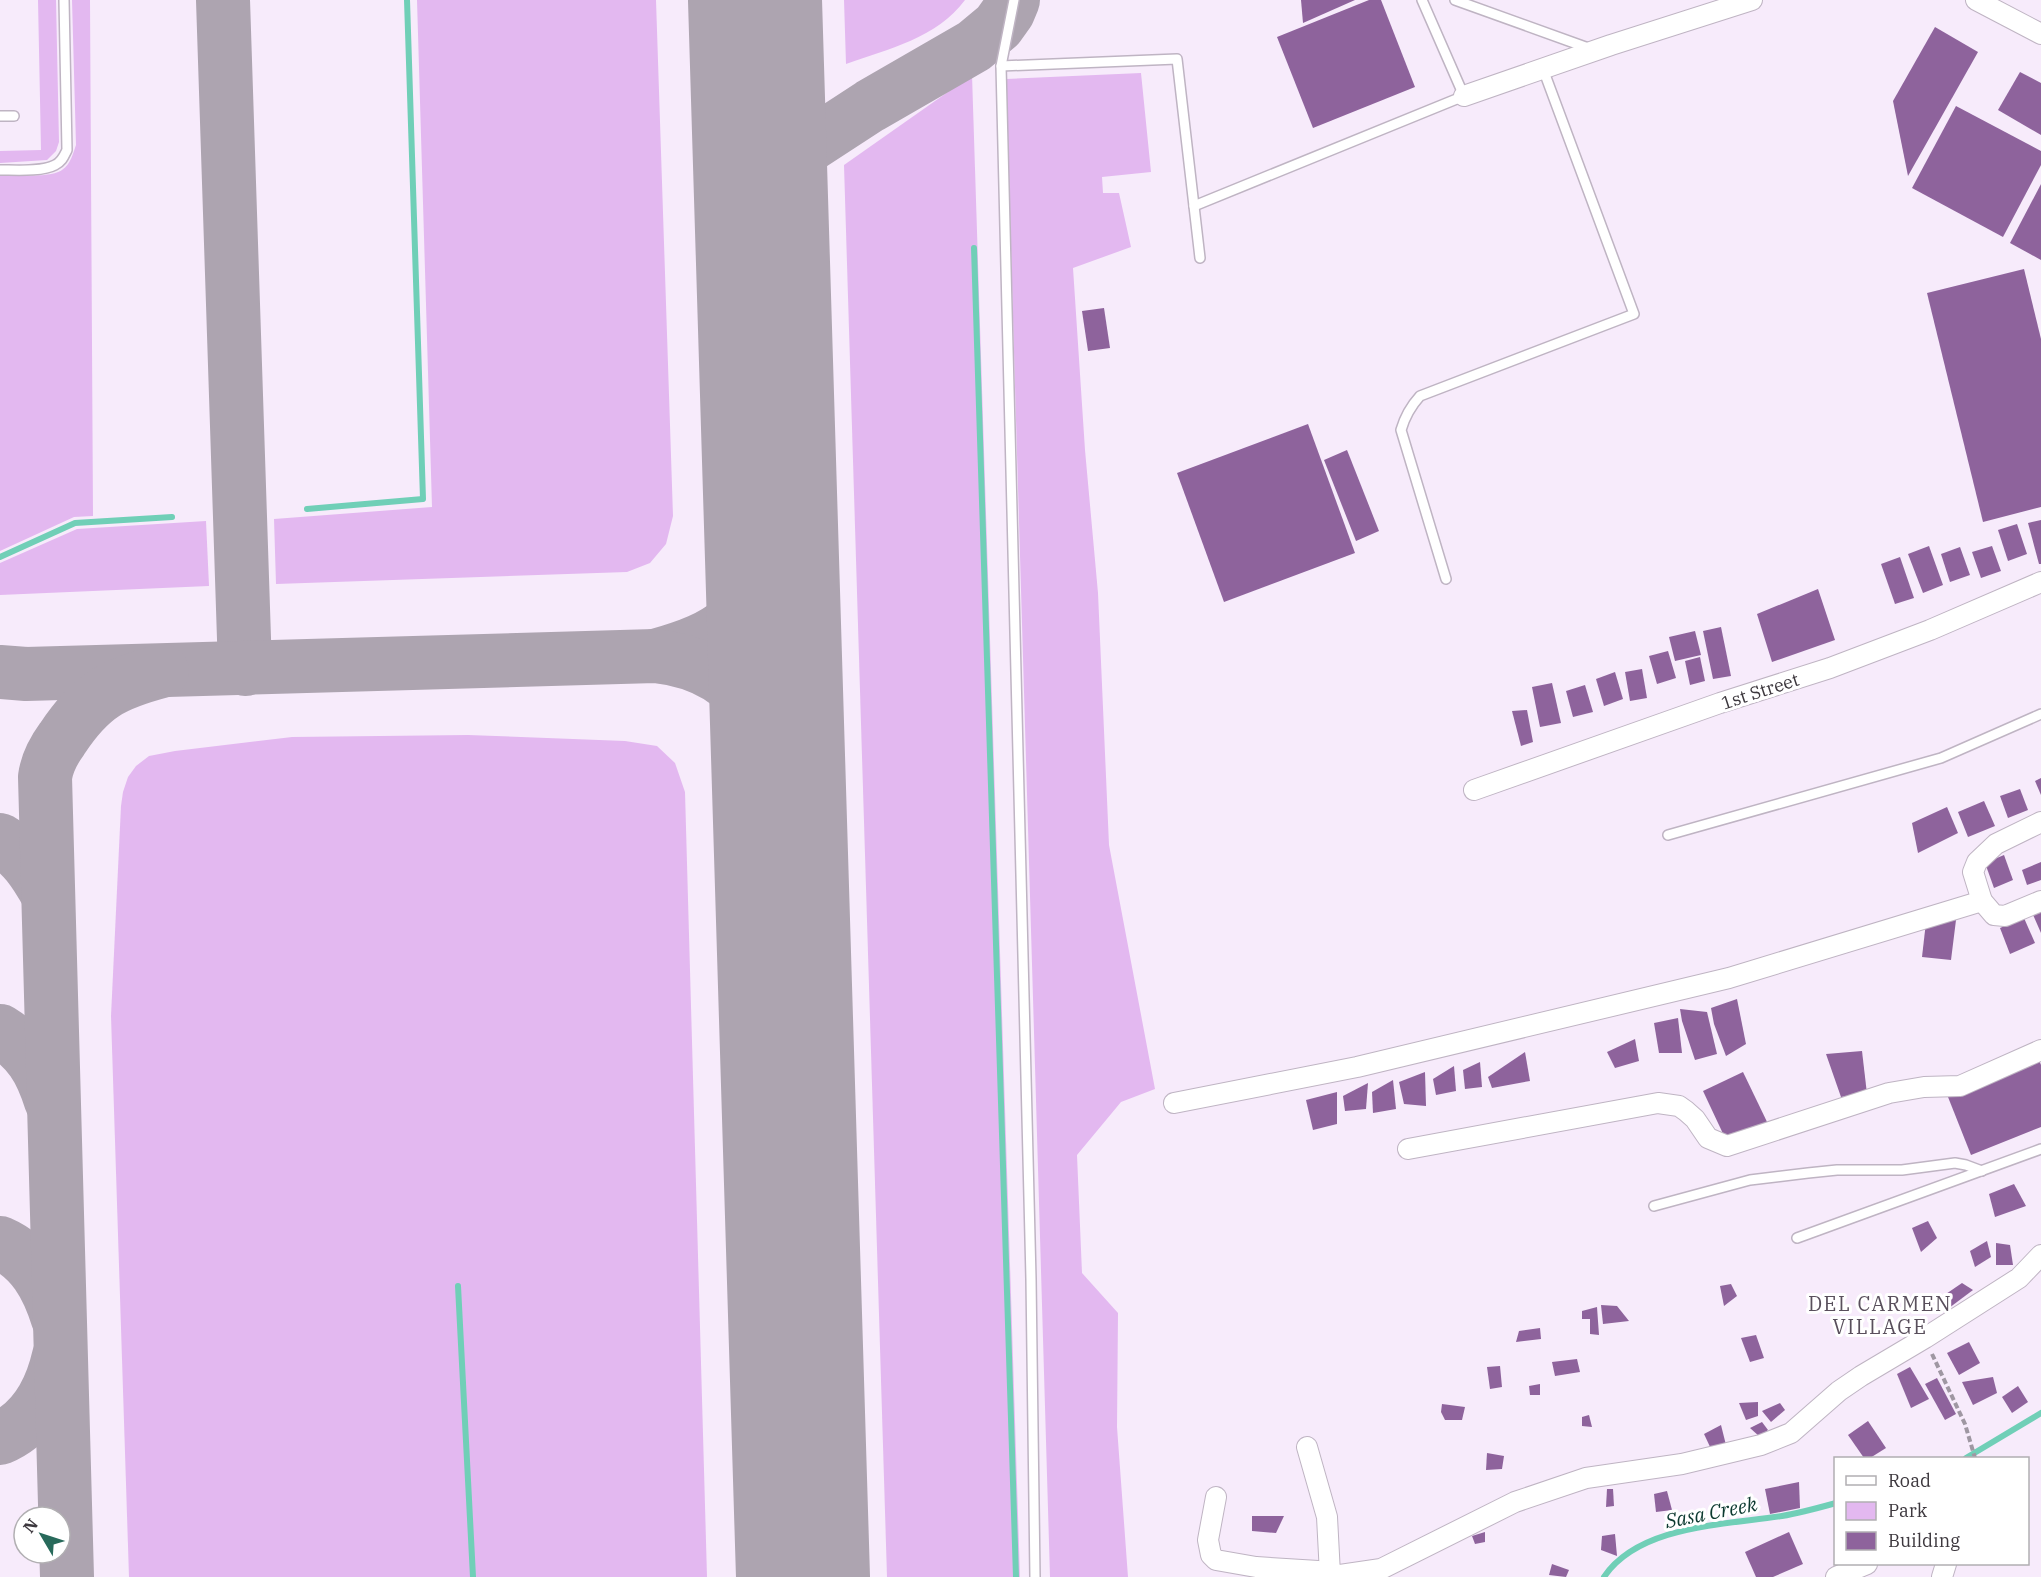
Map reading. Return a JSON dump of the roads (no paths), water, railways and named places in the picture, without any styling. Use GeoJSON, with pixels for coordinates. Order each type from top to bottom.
{"type":"FeatureCollection","features":[{"type":"Feature","properties":{"kind":"street"},"geometry":{"type":"LineString","coordinates":[[1464,96],[1752,0]]}},
{"type":"Feature","properties":{"kind":"street"},"geometry":{"type":"LineString","coordinates":[[1976,0],[2041,34]]}},
{"type":"Feature","properties":{"kind":"street","name":"1st Street"},"geometry":{"type":"LineString","coordinates":[[1474,790],[1720,703],[1830,668],[1930,630],[2041,582]]}},
{"type":"Feature","properties":{"kind":"street"},"geometry":{"type":"LineString","coordinates":[[2041,822],[1996,844],[1977,862],[1973,872],[1982,902],[1994,915],[2005,916],[2041,901]]}},
{"type":"Feature","properties":{"kind":"street"},"geometry":{"type":"LineString","coordinates":[[1174,1103],[1358,1067],[1729,978],[1982,902]]}},
{"type":"Feature","properties":{"kind":"street"},"geometry":{"type":"LineString","coordinates":[[1408,1149],[1658,1102],[1679,1106],[1695,1119],[1708,1138],[1727,1146],[1889,1093],[1924,1087],[1960,1086],[2041,1050]]}},
{"type":"Feature","properties":{"kind":"street"},"geometry":{"type":"LineString","coordinates":[[1216,1497],[1208,1540],[1211,1555],[1216,1560],[1328,1575],[1364,1573],[1381,1569],[1515,1502],[1586,1478],[1682,1464],[1761,1445],[1791,1433],[1839,1391],[2019,1278],[2041,1255]]}},
{"type":"Feature","properties":{"kind":"street"},"geometry":{"type":"LineString","coordinates":[[1307,1447],[1327,1517],[1328,1575]]}},
{"type":"Feature","properties":{"kind":"street"},"geometry":{"type":"LineString","coordinates":[[1836,1577],[1863,1565]]}},
{"type":"Feature","properties":{"kind":"lane"},"geometry":{"type":"LineString","coordinates":[[0,170],[41,169],[56,165],[67,150],[64,0]]}},
{"type":"Feature","properties":{"kind":"lane"},"geometry":{"type":"LineString","coordinates":[[1014,0],[1001,66],[1032,1302],[1035,1577]]}},
{"type":"Feature","properties":{"kind":"lane"},"geometry":{"type":"LineString","coordinates":[[1194,206],[1464,96],[1422,0]]}},
{"type":"Feature","properties":{"kind":"lane"},"geometry":{"type":"LineString","coordinates":[[1455,0],[1596,51]]}},
{"type":"Feature","properties":{"kind":"lane"},"geometry":{"type":"LineString","coordinates":[[1001,66],[1177,59],[1200,258]]}},
{"type":"Feature","properties":{"kind":"lane"},"geometry":{"type":"LineString","coordinates":[[1446,579],[1401,430],[1405,415],[1412,405],[1420,396],[1634,314],[1543,69]]}},
{"type":"Feature","properties":{"kind":"lane"},"geometry":{"type":"LineString","coordinates":[[0,116],[14,116]]}},
{"type":"Feature","properties":{"kind":"lane"},"geometry":{"type":"LineString","coordinates":[[1668,835],[1941,758],[2041,714]]}},
{"type":"Feature","properties":{"kind":"lane"},"geometry":{"type":"LineString","coordinates":[[1797,1238],[2041,1149]]}},
{"type":"Feature","properties":{"kind":"lane"},"geometry":{"type":"LineString","coordinates":[[1654,1206],[1750,1180],[1808,1173],[1837,1170],[1902,1170],[1955,1163],[1982,1171]]}},
{"type":"Feature","properties":{"kind":"waterway"},"geometry":{"type":"LineString","coordinates":[[307,509],[423,499],[407,0]]}},
{"type":"Feature","properties":{"kind":"waterway"},"geometry":{"type":"LineString","coordinates":[[974,248],[1016,1577]]}},
{"type":"Feature","properties":{"kind":"waterway"},"geometry":{"type":"LineString","coordinates":[[0,557],[75,523],[172,517]]}},
{"type":"Feature","properties":{"kind":"waterway"},"geometry":{"type":"LineString","coordinates":[[458,1286],[473,1577]]}},
{"type":"Feature","properties":{"kind":"waterway","name":"Sasa Creek"},"geometry":{"type":"LineString","coordinates":[[1968,1457],[2041,1413]]}},
{"type":"Feature","properties":{"kind":"waterway","name":"Sasa Creek"},"geometry":{"type":"LineString","coordinates":[[1604,1577],[1619,1560],[1661,1537],[1685,1530],[1789,1515],[1834,1504]]}},
{"type":"Feature","properties":{"kind":"district","name":"DEL CARMEN VILLAGE"},"geometry":{"type":"Point","coordinates":[1880,1314]}}]}
